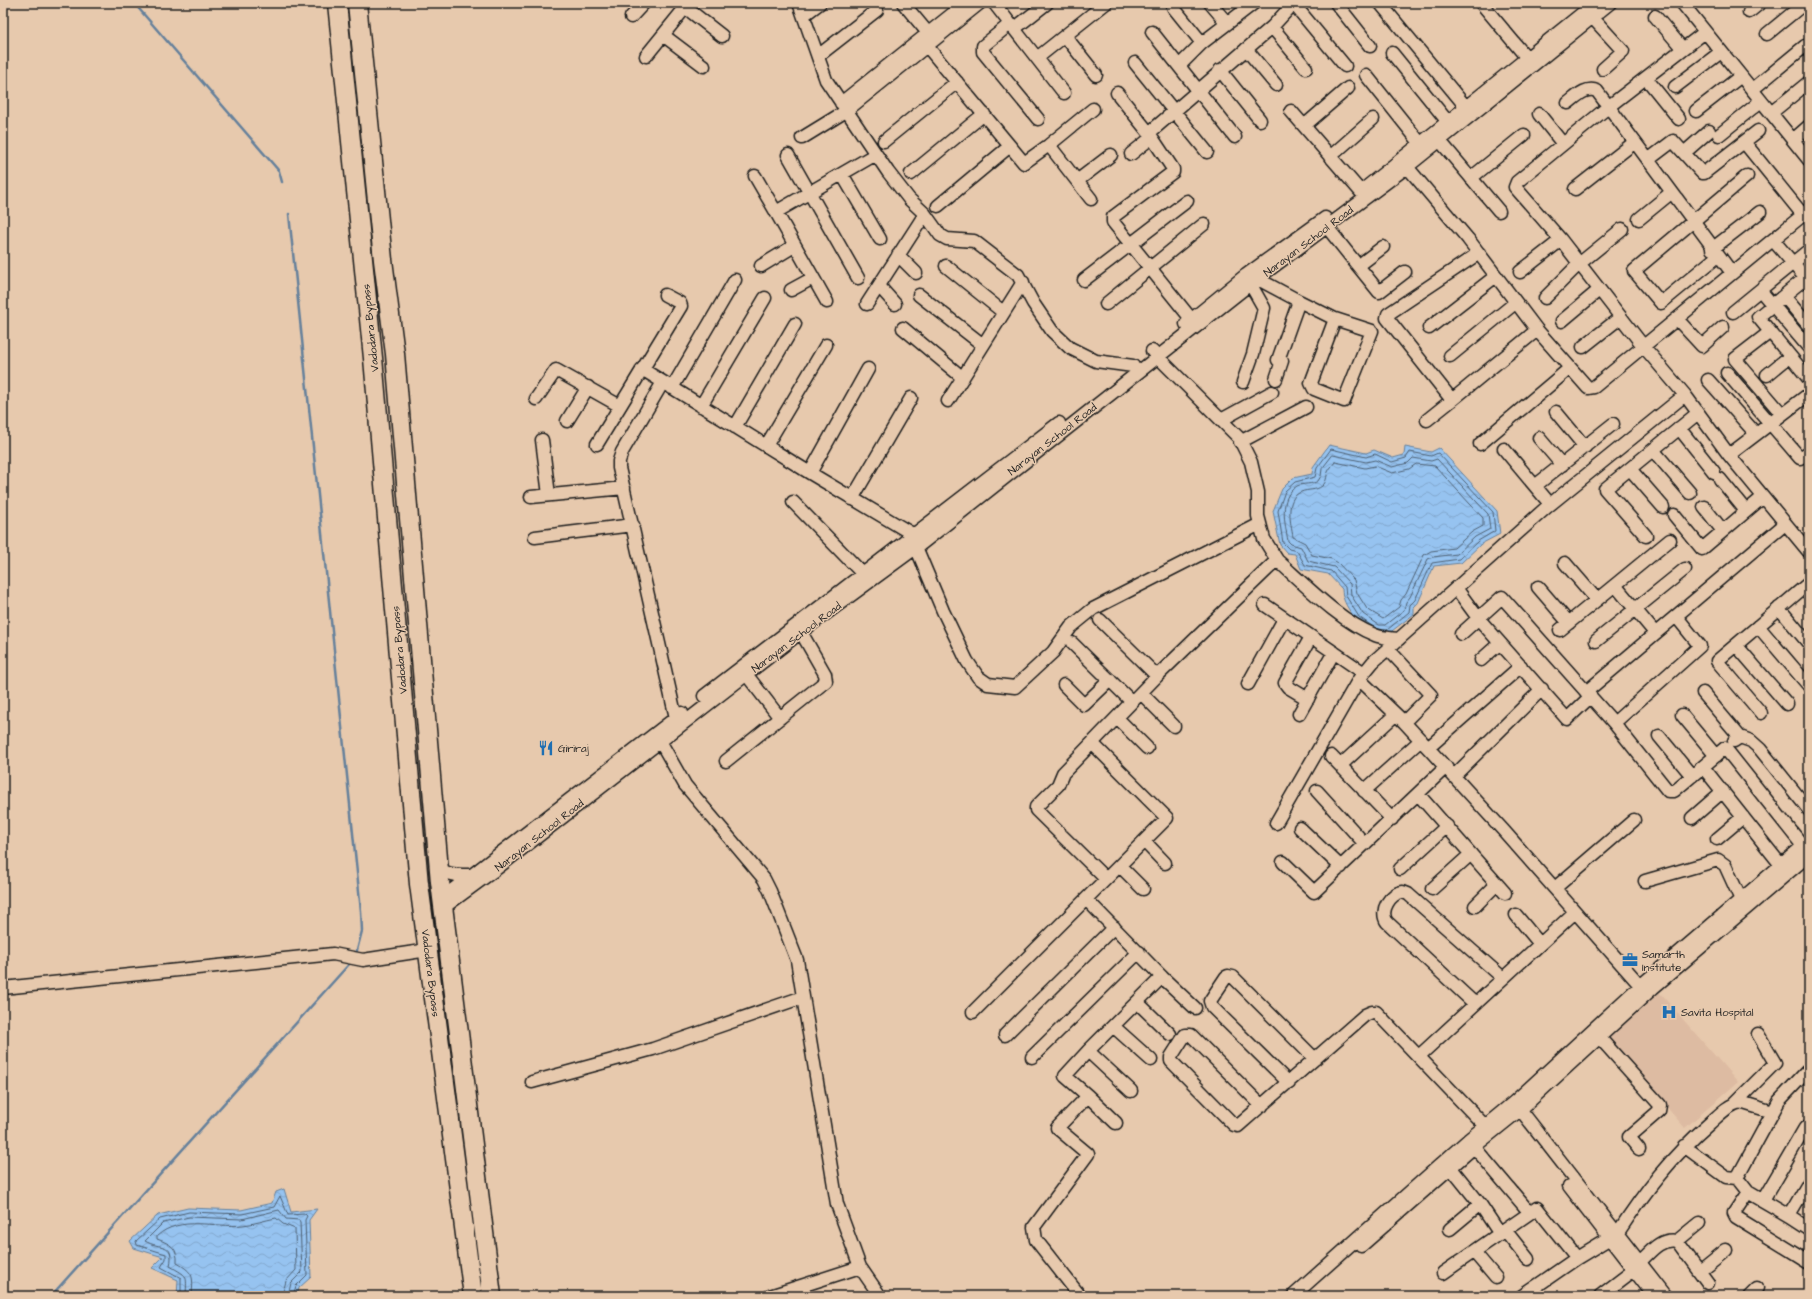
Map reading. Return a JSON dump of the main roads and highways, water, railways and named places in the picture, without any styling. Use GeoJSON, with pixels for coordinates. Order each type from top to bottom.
{"type":"FeatureCollection","features":[{"type":"Feature","properties":{"kind":"highway","name":"Vadodara Bypass"},"geometry":{"type":"LineString","coordinates":[[337,3],[373,358],[419,884],[473,1296]]}},
{"type":"Feature","properties":{"kind":"highway","name":"Vadodara Bypass"},"geometry":{"type":"LineString","coordinates":[[357,3],[383,260],[395,354],[442,903],[492,1296]]}},
{"type":"Feature","properties":{"kind":"water"},"geometry":{"type":"Polygon","coordinates":[[[1329,445],[1366,453],[1374,450],[1393,458],[1404,455],[1405,447],[1431,452],[1439,448],[1497,511],[1500,534],[1481,544],[1461,563],[1434,566],[1418,603],[1414,607],[1414,614],[1388,634],[1377,634],[1364,626],[1348,609],[1342,589],[1328,574],[1301,569],[1295,554],[1287,553],[1280,545],[1273,511],[1282,489],[1293,478],[1312,474],[1313,467],[1329,445]]]}},
{"type":"Feature","properties":{"kind":"water"},"geometry":{"type":"Polygon","coordinates":[[[284,1189],[291,1212],[317,1209],[309,1220],[311,1277],[299,1288],[297,1296],[177,1296],[178,1280],[152,1268],[163,1257],[134,1248],[130,1241],[158,1215],[188,1208],[241,1210],[272,1203],[276,1192],[284,1189]]]}},
{"type":"Feature","properties":{"kind":"waterway"},"geometry":{"type":"LineString","coordinates":[[134,3],[279,171],[282,182]]}},
{"type":"Feature","properties":{"kind":"waterway"},"geometry":{"type":"LineString","coordinates":[[289,214],[361,911],[362,931],[356,954]]}},
{"type":"Feature","properties":{"kind":"waterway"},"geometry":{"type":"LineString","coordinates":[[51,1296],[351,962]]}},
{"type":"Feature","properties":{"kind":"place","name":"Giriraj"},"geometry":{"type":"Point","coordinates":[546,748]}},
{"type":"Feature","properties":{"kind":"place","name":"Samarth Institute"},"geometry":{"type":"Point","coordinates":[1630,960]}},
{"type":"Feature","properties":{"kind":"place","name":"Savita Hospital"},"geometry":{"type":"Point","coordinates":[1669,1012]}}]}
